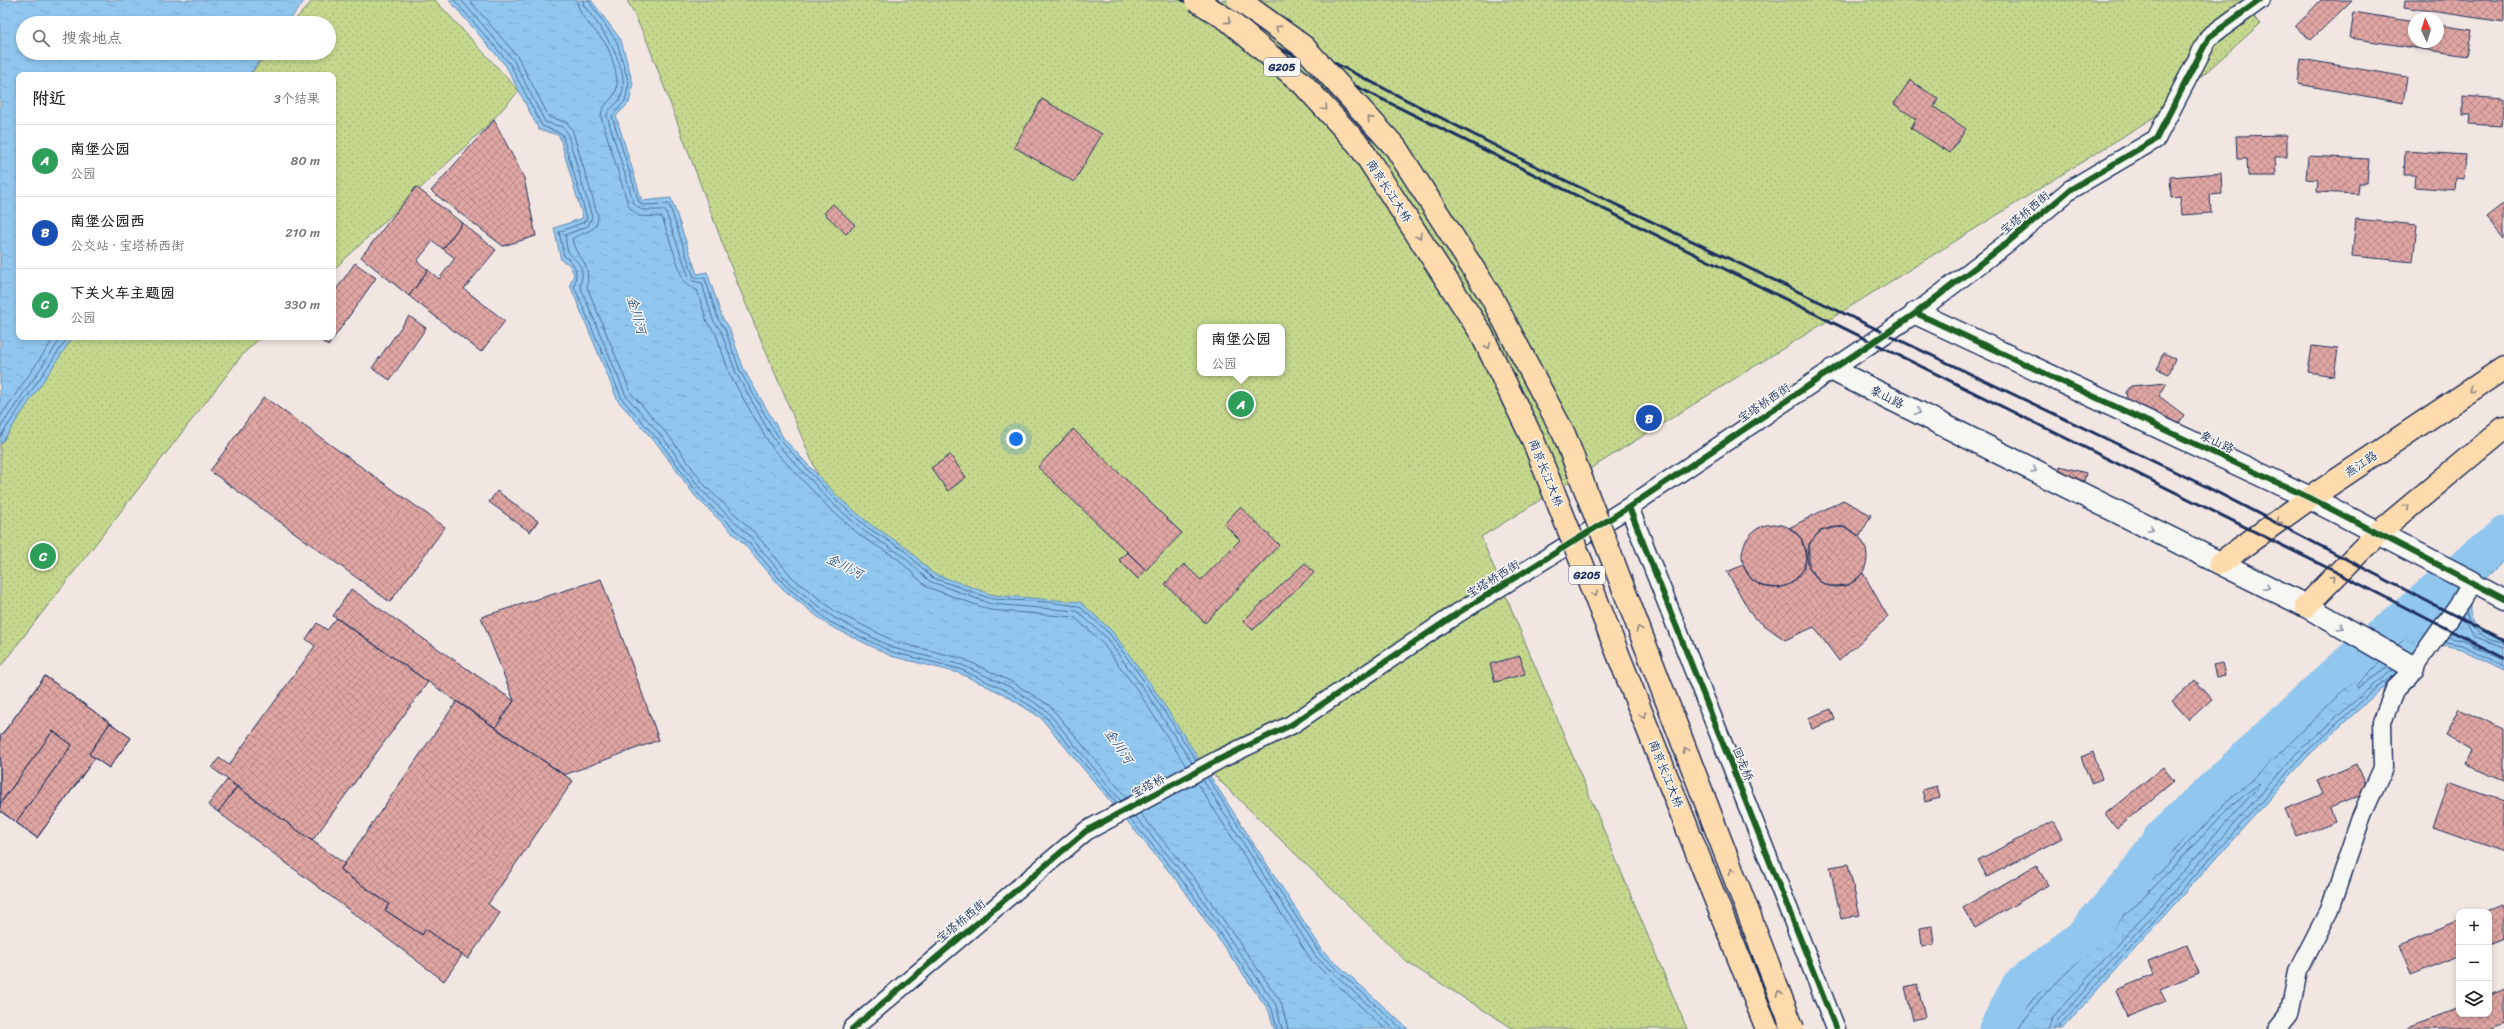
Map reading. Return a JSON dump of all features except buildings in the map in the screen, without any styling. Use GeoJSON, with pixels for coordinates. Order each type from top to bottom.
{"type":"FeatureCollection","features":[{"type":"Feature","properties":{"kind":"main road","name":"南京长江大桥"},"geometry":{"type":"LineString","coordinates":[[1196,0],[1228,20],[1303,84],[1359,145],[1481,334],[1533,440],[1767,1029]]}},
{"type":"Feature","properties":{"kind":"main road","name":"G205"},"geometry":{"type":"LineString","coordinates":[[1239,0],[1304,47],[1396,148],[1492,298],[1564,434],[1793,1029]]}},
{"type":"Feature","properties":{"kind":"main road","name":"燕江路"},"geometry":{"type":"LineString","coordinates":[[2220,564],[2310,498],[2504,368]]}},
{"type":"Feature","properties":{"kind":"main road"},"geometry":{"type":"LineString","coordinates":[[2307,607],[2504,428]]}},
{"type":"Feature","properties":{"kind":"street","name":"宝塔桥西街"},"geometry":{"type":"LineString","coordinates":[[1220,760],[1291,725],[1458,613],[1630,507],[1916,313],[2007,243],[2071,189],[2156,139],[2209,37],[2260,0]]}},
{"type":"Feature","properties":{"kind":"street","name":"象山路"},"geometry":{"type":"LineString","coordinates":[[1916,313],[2310,498],[2504,599]]}},
{"type":"Feature","properties":{"kind":"street","name":"象山路"},"geometry":{"type":"LineString","coordinates":[[1833,370],[2307,607],[2413,667]]}},
{"type":"Feature","properties":{"kind":"street","name":"回龙桥"},"geometry":{"type":"LineString","coordinates":[[1630,507],[1836,1029]]}},
{"type":"Feature","properties":{"kind":"street"},"geometry":{"type":"LineString","coordinates":[[2278,1029],[2289,1015],[2298,971],[2330,909],[2359,821],[2383,768],[2382,722],[2395,690],[2461,601],[2472,582]]}},
{"type":"Feature","properties":{"kind":"street","name":"宝塔桥"},"geometry":{"type":"LineString","coordinates":[[1086,831],[1220,760]]}},
{"type":"Feature","properties":{"kind":"street","name":"宝塔桥西街"},"geometry":{"type":"LineString","coordinates":[[852,1029],[1086,831]]}},
{"type":"Feature","properties":{"kind":"green space"},"geometry":{"type":"Polygon","coordinates":[[[313,0],[435,0],[519,91],[488,125],[336,267],[336,72],[252,72],[261,60],[336,60],[336,16],[298,16],[313,0]]]}},
{"type":"Feature","properties":{"kind":"green space"},"geometry":{"type":"Polygon","coordinates":[[[627,0],[2240,0],[2260,24],[2159,114],[1481,537],[1687,1029],[1514,1029],[1408,963],[1158,721],[838,523],[738,285],[647,41],[627,0]]]}},
{"type":"Feature","properties":{"kind":"green space"},"geometry":{"type":"Polygon","coordinates":[[[70,340],[258,340],[243,354],[0,667],[0,445],[70,340]]]}},
{"type":"Feature","properties":{"kind":"water"},"geometry":{"type":"Polygon","coordinates":[[[0,0],[305,0],[292,16],[16,16],[16,60],[260,60],[251,72],[16,72],[16,340],[71,340],[0,445],[0,0]]]}},
{"type":"Feature","properties":{"kind":"water","name":"金川河"},"geometry":{"type":"Polygon","coordinates":[[[449,0],[591,0],[621,40],[633,84],[629,103],[616,116],[642,201],[671,198],[697,274],[707,272],[722,317],[729,327],[744,370],[784,439],[838,497],[871,525],[907,548],[932,573],[993,595],[1080,602],[1111,630],[1150,683],[1323,951],[1408,1029],[1274,1029],[1269,1011],[1182,887],[1041,718],[1005,695],[959,673],[891,656],[828,625],[783,589],[743,543],[695,496],[658,445],[618,401],[570,285],[574,274],[569,264],[561,260],[554,228],[583,218],[559,135],[539,130],[506,66],[449,0]]]}},
{"type":"Feature","properties":{"kind":"water"},"geometry":{"type":"Polygon","coordinates":[[[2504,519],[2504,561],[2489,575],[2476,591],[2471,600],[2470,609],[2472,619],[2478,628],[2504,640],[2504,670],[2461,649],[2443,645],[2379,691],[2309,755],[2062,1029],[2000,1029],[2030,988],[2145,876],[2218,798],[2266,754],[2504,519]]]}},
{"type":"Feature","properties":{"kind":"waterway"},"geometry":{"type":"LineString","coordinates":[[1996,1029],[2019,985],[2084,935],[2133,878],[2161,837],[2338,671],[2504,534]]}},
{"type":"Feature","properties":{"kind":"railway"},"geometry":{"type":"LineString","coordinates":[[1182,0],[2342,575],[2504,658]]}},
{"type":"Feature","properties":{"kind":"railway"},"geometry":{"type":"LineString","coordinates":[[1212,0],[1529,163],[2205,486],[2504,641]]}},
{"type":"Feature","properties":{"kind":"cycle path"},"geometry":{"type":"LineString","coordinates":[[852,1029],[1086,831],[1220,759],[1291,725],[1458,613],[1629,507],[1916,313],[2007,243],[2071,189],[2156,139],[2209,37],[2260,0]]}},
{"type":"Feature","properties":{"kind":"cycle path"},"geometry":{"type":"LineString","coordinates":[[1916,313],[2310,498],[2504,599]]}},
{"type":"Feature","properties":{"kind":"cycle path"},"geometry":{"type":"LineString","coordinates":[[1629,507],[1836,1029]]}},
{"type":"Feature","properties":{"kind":"place","name":"南堡公园"},"geometry":{"type":"Point","coordinates":[1241,404]}},
{"type":"Feature","properties":{"kind":"place","name":"南堡公园西"},"geometry":{"type":"Point","coordinates":[1649,418]}},
{"type":"Feature","properties":{"kind":"place","name":"下关火车主题园"},"geometry":{"type":"Point","coordinates":[43,556]}}]}
